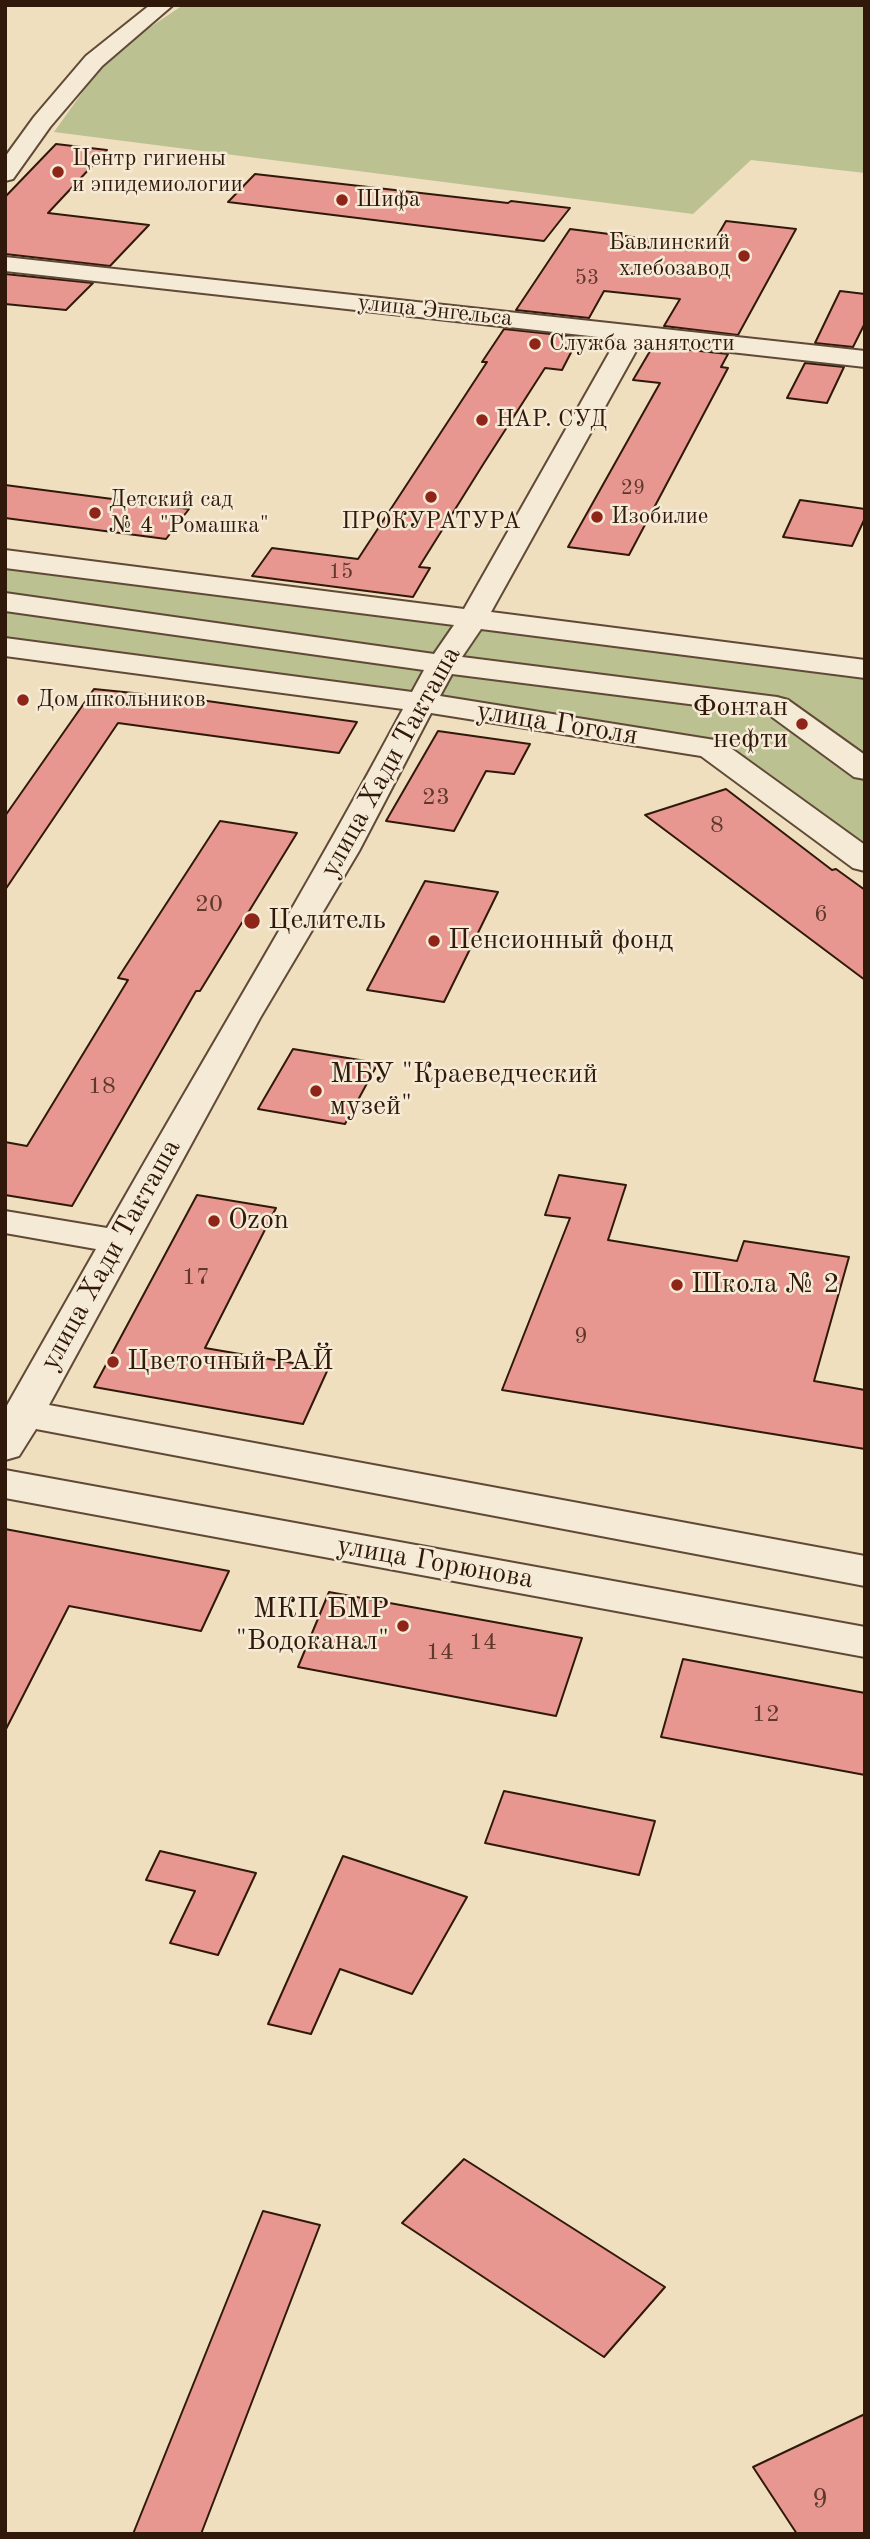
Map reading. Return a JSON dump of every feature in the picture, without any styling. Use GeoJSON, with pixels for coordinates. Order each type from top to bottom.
{"type":"FeatureCollection","features":[{"type":"Feature","properties":{"kind":"street"},"geometry":{"type":"LineString","coordinates":[[5,174],[42,122],[94,61],[163,5]]}},
{"type":"Feature","properties":{"kind":"street","name":"улица Энгельса"},"geometry":{"type":"LineString","coordinates":[[5,264],[865,359]]}},
{"type":"Feature","properties":{"kind":"street","name":"улица Хади Такташа"},"geometry":{"type":"LineString","coordinates":[[14,1430],[243,1018],[343,851],[442,664],[473,619],[633,333]]}},
{"type":"Feature","properties":{"kind":"street"},"geometry":{"type":"LineString","coordinates":[[5,559],[865,669]]}},
{"type":"Feature","properties":{"kind":"street"},"geometry":{"type":"LineString","coordinates":[[5,602],[442,664],[776,706],[865,770]]}},
{"type":"Feature","properties":{"kind":"street","name":"улица Гоголя"},"geometry":{"type":"LineString","coordinates":[[5,647],[423,703],[710,748],[865,861]]}},
{"type":"Feature","properties":{"kind":"street"},"geometry":{"type":"LineString","coordinates":[[5,1222],[120,1242]]}},
{"type":"Feature","properties":{"kind":"street"},"geometry":{"type":"LineString","coordinates":[[14,1430],[865,1571]]}},
{"type":"Feature","properties":{"kind":"street","name":"улица Горюнова"},"geometry":{"type":"LineString","coordinates":[[5,1484],[865,1642]]}},
{"type":"Feature","properties":{"kind":"green space"},"geometry":{"type":"Polygon","coordinates":[[[183,5],[865,5],[865,173],[751,160],[693,214],[54,132],[109,55],[183,5]]]}},
{"type":"Feature","properties":{"kind":"green space"},"geometry":{"type":"Polygon","coordinates":[[[5,559],[865,669],[865,861],[710,748],[5,647],[5,559]]]}},
{"type":"Feature","properties":{"kind":"building"},"geometry":{"type":"Polygon","coordinates":[[[56,144],[107,150],[48,213],[149,225],[110,266],[5,254],[5,197],[56,144]]]}},
{"type":"Feature","properties":{"kind":"building","name":"Шифа"},"geometry":{"type":"Polygon","coordinates":[[[255,174],[570,208],[544,241],[228,202],[255,174]]]}},
{"type":"Feature","properties":{"kind":"building"},"geometry":{"type":"Polygon","coordinates":[[[726,221],[796,229],[738,335],[664,326],[680,299],[604,291],[589,318],[516,310],[570,229],[711,247],[726,221]]]}},
{"type":"Feature","properties":{"kind":"building"},"geometry":{"type":"Polygon","coordinates":[[[5,274],[93,283],[66,310],[5,304],[5,274]]]}},
{"type":"Feature","properties":{"kind":"building"},"geometry":{"type":"Polygon","coordinates":[[[840,291],[865,294],[865,323],[853,347],[815,343],[840,291]]]}},
{"type":"Feature","properties":{"kind":"building"},"geometry":{"type":"Polygon","coordinates":[[[504,329],[579,337],[562,370],[545,368],[484,463],[419,567],[430,568],[413,597],[252,576],[272,548],[358,559],[487,362],[482,362],[504,329]]]}},
{"type":"Feature","properties":{"kind":"building"},"geometry":{"type":"Polygon","coordinates":[[[653,346],[728,354],[721,367],[728,368],[629,555],[568,547],[660,383],[633,380],[653,346]]]}},
{"type":"Feature","properties":{"kind":"building"},"geometry":{"type":"Polygon","coordinates":[[[805,363],[844,367],[827,403],[787,398],[805,363]]]}},
{"type":"Feature","properties":{"kind":"building","name":"Детский сад № 4 \"Ромашка\""},"geometry":{"type":"Polygon","coordinates":[[[5,485],[189,509],[166,539],[5,518],[5,485]]]}},
{"type":"Feature","properties":{"kind":"building"},"geometry":{"type":"Polygon","coordinates":[[[800,500],[865,509],[865,518],[852,546],[783,537],[800,500]]]}},
{"type":"Feature","properties":{"kind":"building"},"geometry":{"type":"Polygon","coordinates":[[[94,689],[193,699],[357,722],[339,753],[118,723],[5,890],[5,816],[94,689]]]}},
{"type":"Feature","properties":{"kind":"building"},"geometry":{"type":"Polygon","coordinates":[[[438,731],[530,744],[514,774],[486,771],[454,831],[386,821],[438,731]]]}},
{"type":"Feature","properties":{"kind":"building"},"geometry":{"type":"Polygon","coordinates":[[[726,789],[832,870],[836,869],[865,890],[865,980],[645,815],[726,789]]]}},
{"type":"Feature","properties":{"kind":"building"},"geometry":{"type":"Polygon","coordinates":[[[220,821],[297,833],[200,991],[196,991],[72,1206],[5,1195],[5,1142],[27,1146],[128,980],[118,978],[220,821]]]}},
{"type":"Feature","properties":{"kind":"building","name":"Пенсионный фонд"},"geometry":{"type":"Polygon","coordinates":[[[425,881],[498,892],[444,1002],[367,990],[425,881]]]}},
{"type":"Feature","properties":{"kind":"building","name":"МБУ \"Краеведческий музей\""},"geometry":{"type":"Polygon","coordinates":[[[293,1049],[378,1063],[345,1124],[258,1109],[293,1049]]]}},
{"type":"Feature","properties":{"kind":"building"},"geometry":{"type":"Polygon","coordinates":[[[559,1175],[626,1185],[608,1240],[737,1261],[744,1241],[849,1257],[814,1381],[865,1390],[865,1449],[502,1390],[570,1218],[545,1215],[559,1175]]]}},
{"type":"Feature","properties":{"kind":"building"},"geometry":{"type":"Polygon","coordinates":[[[197,1195],[276,1208],[205,1348],[328,1369],[303,1424],[94,1387],[197,1195]]]}},
{"type":"Feature","properties":{"kind":"building"},"geometry":{"type":"Polygon","coordinates":[[[5,1529],[229,1571],[201,1631],[69,1606],[5,1731],[5,1529]]]}},
{"type":"Feature","properties":{"kind":"building"},"geometry":{"type":"Polygon","coordinates":[[[329,1592],[582,1638],[556,1716],[298,1667],[329,1592]]]}},
{"type":"Feature","properties":{"kind":"building"},"geometry":{"type":"Polygon","coordinates":[[[683,1659],[865,1693],[865,1775],[661,1737],[683,1659]]]}},
{"type":"Feature","properties":{"kind":"building"},"geometry":{"type":"Polygon","coordinates":[[[504,1791],[655,1821],[639,1875],[485,1843],[504,1791]]]}},
{"type":"Feature","properties":{"kind":"building"},"geometry":{"type":"Polygon","coordinates":[[[160,1851],[256,1873],[218,1955],[170,1943],[195,1891],[146,1880],[160,1851]]]}},
{"type":"Feature","properties":{"kind":"building"},"geometry":{"type":"Polygon","coordinates":[[[343,1856],[467,1897],[412,1994],[340,1969],[311,2034],[268,2024],[343,1856]]]}},
{"type":"Feature","properties":{"kind":"building"},"geometry":{"type":"Polygon","coordinates":[[[464,2159],[665,2287],[604,2357],[402,2223],[464,2159]]]}},
{"type":"Feature","properties":{"kind":"building"},"geometry":{"type":"Polygon","coordinates":[[[263,2211],[320,2225],[201,2534],[133,2534],[263,2211]]]}},
{"type":"Feature","properties":{"kind":"building"},"geometry":{"type":"Polygon","coordinates":[[[865,2414],[865,2534],[797,2534],[753,2467],[865,2414]]]}},
{"type":"Feature","properties":{"kind":"place","name":"Центр гигиены и эпидемиологии"},"geometry":{"type":"Point","coordinates":[58,172]}},
{"type":"Feature","properties":{"kind":"place","name":"Шифа"},"geometry":{"type":"Point","coordinates":[342,200]}},
{"type":"Feature","properties":{"kind":"place","name":"Бавлинский хлебозавод"},"geometry":{"type":"Point","coordinates":[744,256]}},
{"type":"Feature","properties":{"kind":"place","name":"Служба занятости"},"geometry":{"type":"Point","coordinates":[535,344]}},
{"type":"Feature","properties":{"kind":"place","name":"НАР. СУД"},"geometry":{"type":"Point","coordinates":[482,420]}},
{"type":"Feature","properties":{"kind":"place","name":"ПРОКУРАТУРА"},"geometry":{"type":"Point","coordinates":[431,497]}},
{"type":"Feature","properties":{"kind":"place","name":"Детский сад № 4 \"Ромашка\""},"geometry":{"type":"Point","coordinates":[95,513]}},
{"type":"Feature","properties":{"kind":"place","name":"Изобилие"},"geometry":{"type":"Point","coordinates":[597,517]}},
{"type":"Feature","properties":{"kind":"place","name":"Дом школьников"},"geometry":{"type":"Point","coordinates":[23,700]}},
{"type":"Feature","properties":{"kind":"place","name":"Фонтан нефти"},"geometry":{"type":"Point","coordinates":[802,724]}},
{"type":"Feature","properties":{"kind":"place","name":"Целитель"},"geometry":{"type":"Point","coordinates":[252,921]}},
{"type":"Feature","properties":{"kind":"place","name":"Пенсионный фонд"},"geometry":{"type":"Point","coordinates":[434,941]}},
{"type":"Feature","properties":{"kind":"place","name":"МБУ \"Краеведческий музей\""},"geometry":{"type":"Point","coordinates":[316,1091]}},
{"type":"Feature","properties":{"kind":"place","name":"Ozon"},"geometry":{"type":"Point","coordinates":[214,1221]}},
{"type":"Feature","properties":{"kind":"place","name":"Школа № 2"},"geometry":{"type":"Point","coordinates":[677,1285]}},
{"type":"Feature","properties":{"kind":"place","name":"Цветочный РАЙ"},"geometry":{"type":"Point","coordinates":[113,1362]}},
{"type":"Feature","properties":{"kind":"place","name":"МКП БМР \"Водоканал\""},"geometry":{"type":"Point","coordinates":[403,1626]}}]}
